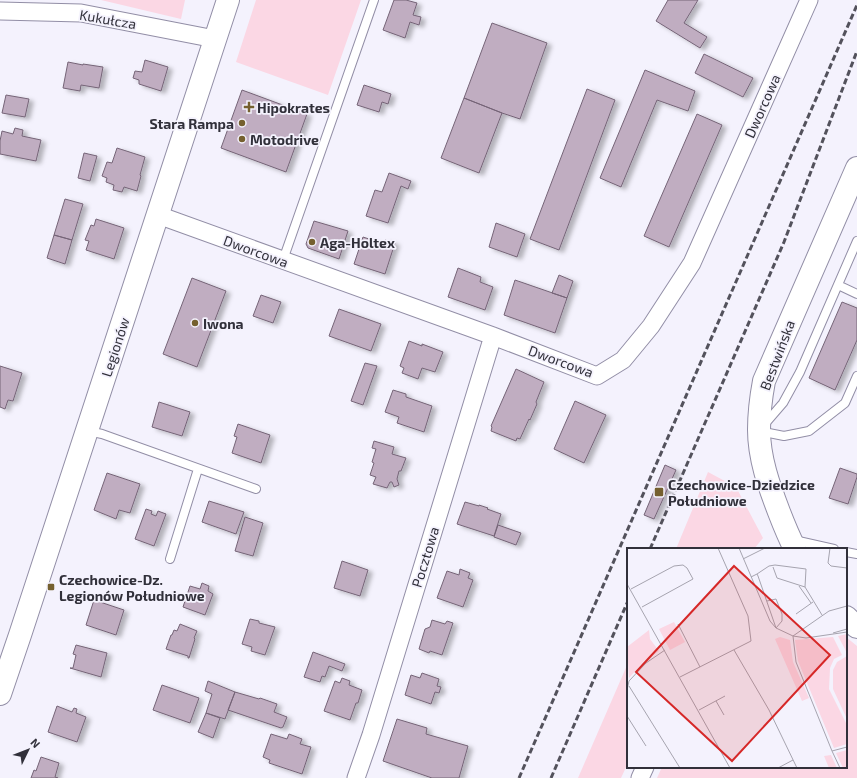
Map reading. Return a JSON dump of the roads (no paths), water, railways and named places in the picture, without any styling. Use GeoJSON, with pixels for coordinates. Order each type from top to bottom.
{"type":"FeatureCollection","features":[{"type":"Feature","properties":{"kind":"street","name":"Legionów"},"geometry":{"type":"LineString","coordinates":[[0,694],[228,0]]}},
{"type":"Feature","properties":{"kind":"street","name":"Dworcowa"},"geometry":{"type":"LineString","coordinates":[[158,215],[493,336],[597,376],[623,360],[651,326],[692,263],[809,0]]}},
{"type":"Feature","properties":{"kind":"street","name":"Kukułcza"},"geometry":{"type":"LineString","coordinates":[[0,11],[81,13],[215,39]]}},
{"type":"Feature","properties":{"kind":"street","name":"Bestwińska"},"geometry":{"type":"LineString","coordinates":[[788,546],[763,464],[759,431],[759,406],[764,381],[857,168]]}},
{"type":"Feature","properties":{"kind":"street","name":"Pocztowa"},"geometry":{"type":"LineString","coordinates":[[356,778],[378,712],[493,336]]}},
{"type":"Feature","properties":{"kind":"street"},"geometry":{"type":"LineString","coordinates":[[847,618],[857,627]]}},
{"type":"Feature","properties":{"kind":"street"},"geometry":{"type":"LineString","coordinates":[[640,778],[645,768]]}},
{"type":"Feature","properties":{"kind":"lane"},"geometry":{"type":"LineString","coordinates":[[283,260],[374,0]]}},
{"type":"Feature","properties":{"kind":"lane"},"geometry":{"type":"LineString","coordinates":[[857,241],[800,372],[783,403],[759,431],[784,436],[809,430],[845,402],[857,376]]}},
{"type":"Feature","properties":{"kind":"lane"},"geometry":{"type":"LineString","coordinates":[[838,285],[857,294]]}},
{"type":"Feature","properties":{"kind":"lane"},"geometry":{"type":"LineString","coordinates":[[87,430],[256,489]]}},
{"type":"Feature","properties":{"kind":"lane"},"geometry":{"type":"LineString","coordinates":[[170,559],[198,469]]}},
{"type":"Feature","properties":{"kind":"lane"},"geometry":{"type":"LineString","coordinates":[[788,546],[819,548]]}},
{"type":"Feature","properties":{"kind":"lane"},"geometry":{"type":"LineString","coordinates":[[847,552],[857,554]]}},
{"type":"Feature","properties":{"kind":"railway"},"geometry":{"type":"LineString","coordinates":[[519,778],[857,5]]}},
{"type":"Feature","properties":{"kind":"railway"},"geometry":{"type":"LineString","coordinates":[[650,548],[784,242],[857,51]]}},
{"type":"Feature","properties":{"kind":"railway"},"geometry":{"type":"LineString","coordinates":[[551,778],[627,603]]}},
{"type":"Feature","properties":{"kind":"place","name":"Hipokrates"},"geometry":{"type":"Point","coordinates":[249,107]}},
{"type":"Feature","properties":{"kind":"place","name":"Stara Rampa"},"geometry":{"type":"Point","coordinates":[242,123]}},
{"type":"Feature","properties":{"kind":"place","name":"Motodrive"},"geometry":{"type":"Point","coordinates":[242,139]}},
{"type":"Feature","properties":{"kind":"place","name":"Aga-Holtex"},"geometry":{"type":"Point","coordinates":[312,242]}},
{"type":"Feature","properties":{"kind":"place","name":"Iwona"},"geometry":{"type":"Point","coordinates":[195,323]}},
{"type":"Feature","properties":{"kind":"place","name":"Czechowice-Dziedzice Południowe"},"geometry":{"type":"Point","coordinates":[659,492]}},
{"type":"Feature","properties":{"kind":"place","name":"Czechowice-Dz. Legionów Południowe"},"geometry":{"type":"Point","coordinates":[51,587]}}]}
